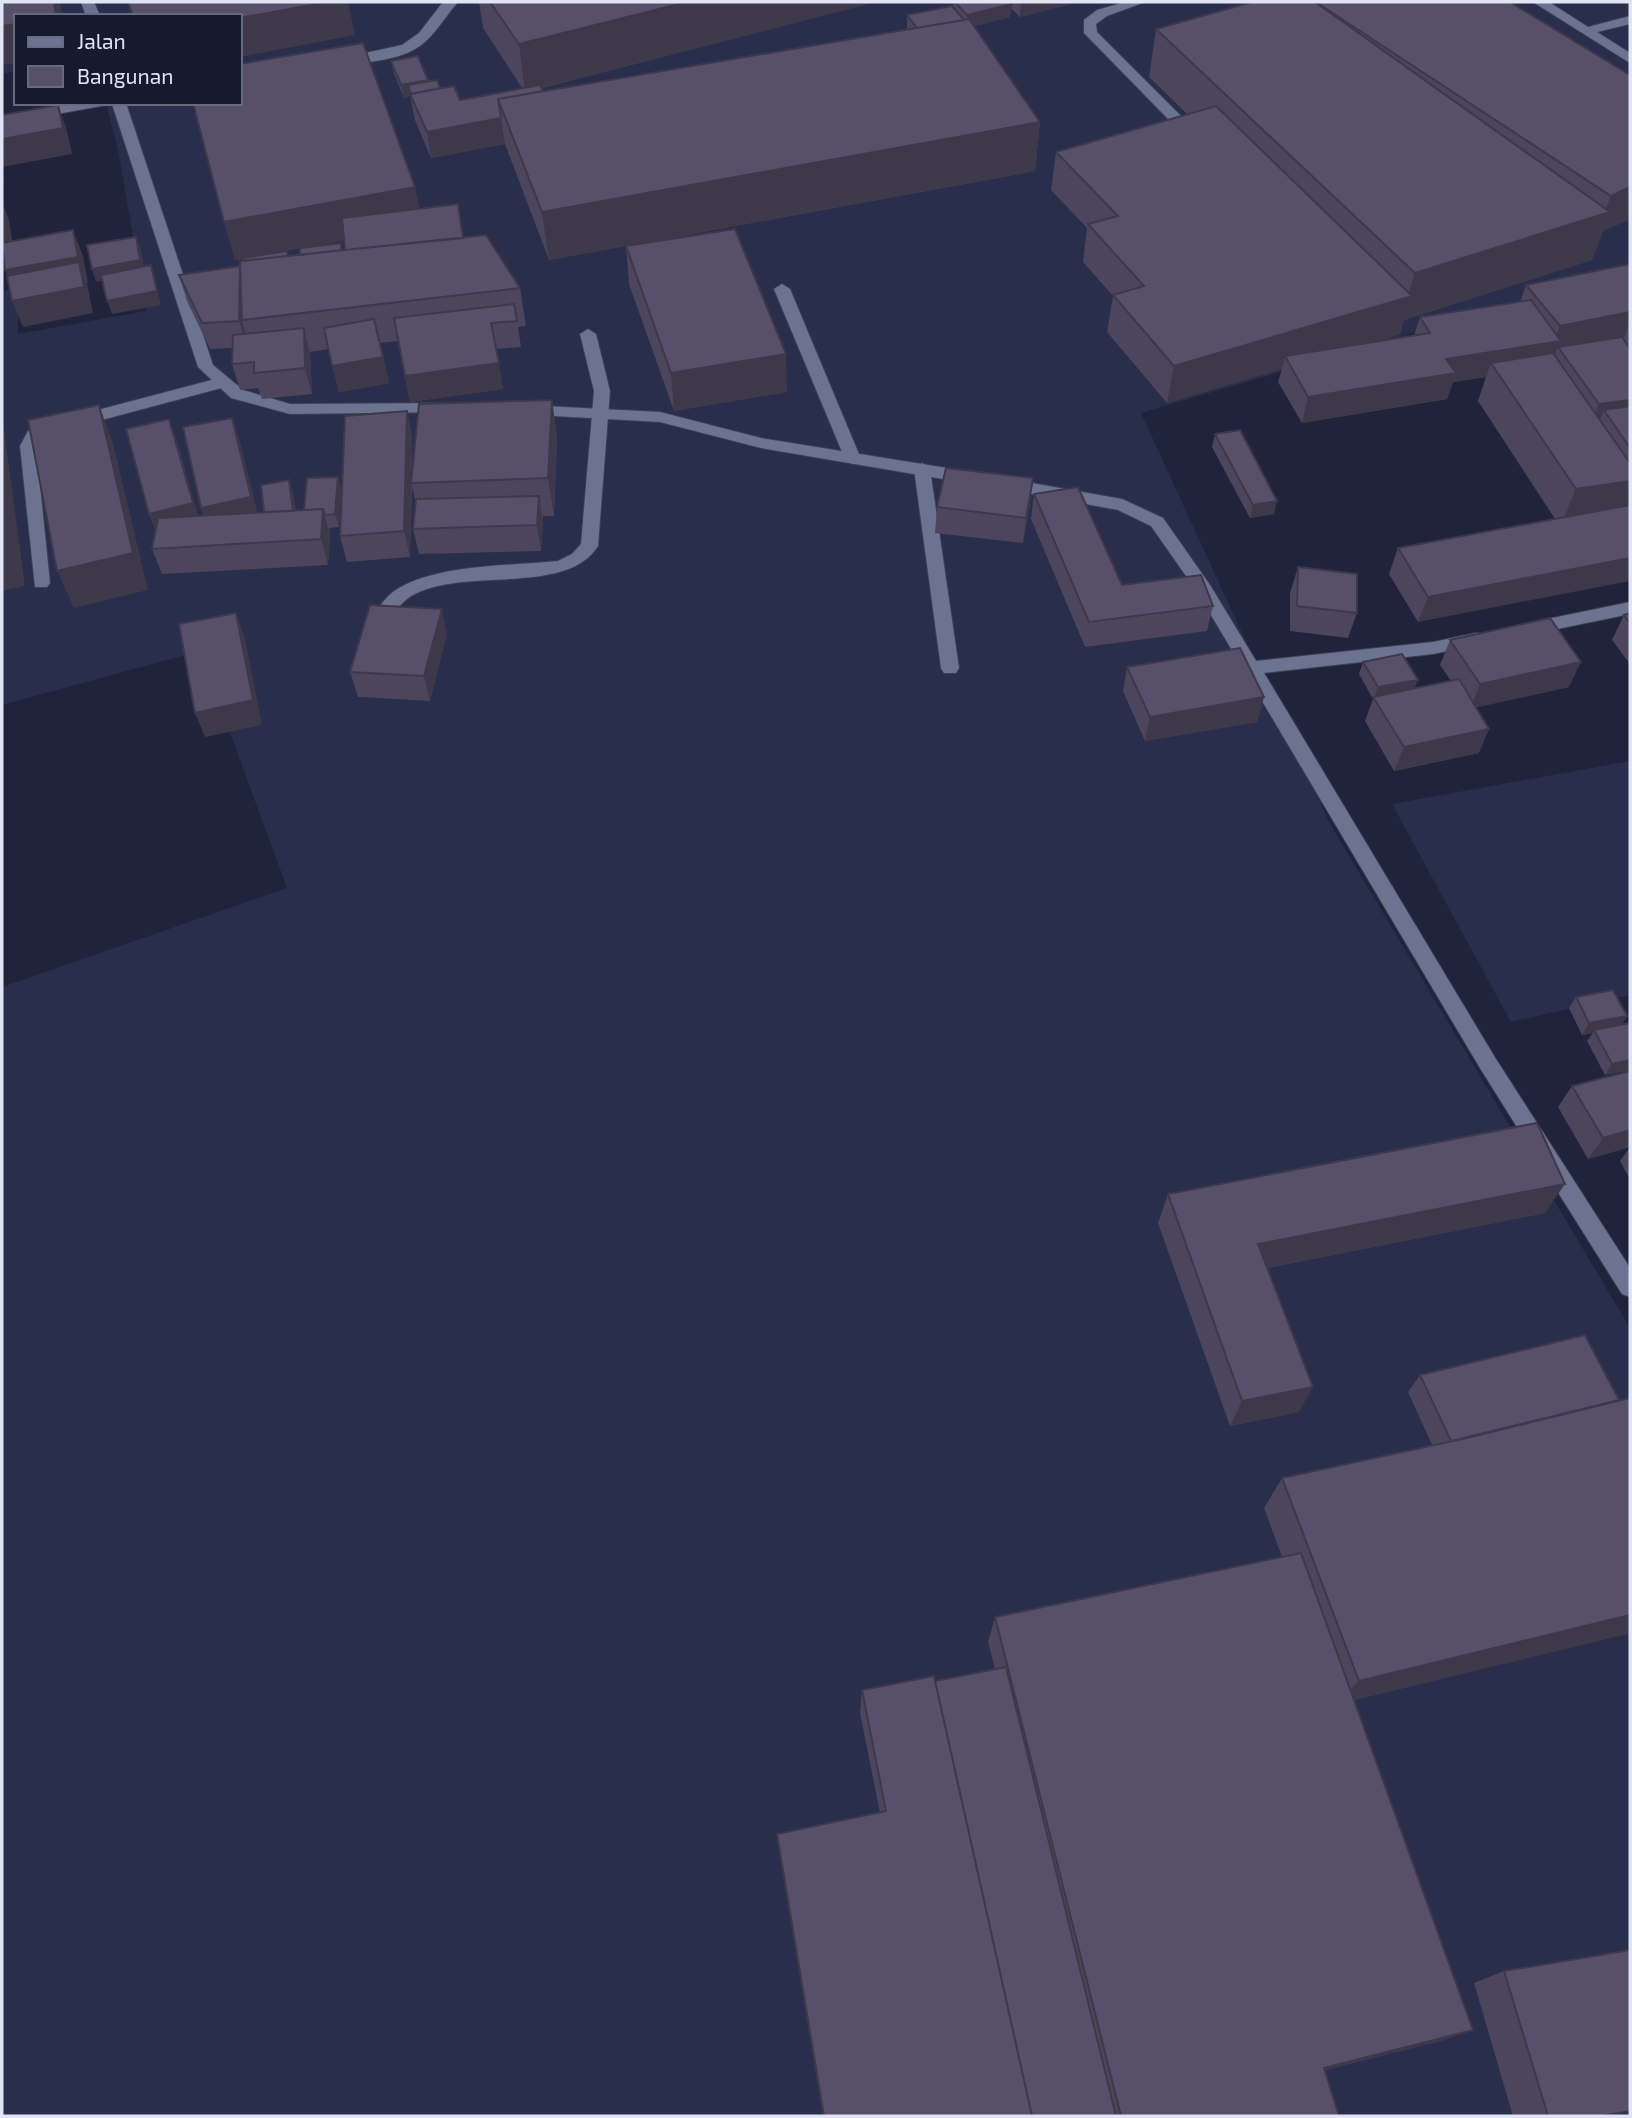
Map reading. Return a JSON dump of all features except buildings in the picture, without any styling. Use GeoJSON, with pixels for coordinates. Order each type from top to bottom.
{"type":"FeatureCollection","features":[{"type":"Feature","properties":{"kind":"street"},"geometry":{"type":"LineString","coordinates":[[321,65],[406,49],[424,37],[445,6],[451,2]]}},
{"type":"Feature","properties":{"kind":"street"},"geometry":{"type":"LineString","coordinates":[[1138,2],[1101,13],[1089,23],[1091,33],[1182,125]]}},
{"type":"Feature","properties":{"kind":"street"},"geometry":{"type":"LineString","coordinates":[[1540,2],[1630,59]]}},
{"type":"Feature","properties":{"kind":"street"},"geometry":{"type":"LineString","coordinates":[[1586,31],[1630,20]]}},
{"type":"Feature","properties":{"kind":"street"},"geometry":{"type":"LineString","coordinates":[[2,120],[94,105]]}},
{"type":"Feature","properties":{"kind":"street"},"geometry":{"type":"LineString","coordinates":[[120,105],[206,367],[223,382],[237,394],[290,409],[471,409]]}},
{"type":"Feature","properties":{"kind":"street"},"geometry":{"type":"LineString","coordinates":[[782,289],[853,459]]}},
{"type":"Feature","properties":{"kind":"street"},"geometry":{"type":"LineString","coordinates":[[371,634],[391,604],[406,591],[431,582],[562,567],[578,558],[589,546],[601,391],[588,334]]}},
{"type":"Feature","properties":{"kind":"street"},"geometry":{"type":"LineString","coordinates":[[41,583],[28,446],[34,435],[47,429],[223,382]]}},
{"type":"Feature","properties":{"kind":"street"},"geometry":{"type":"LineString","coordinates":[[510,410],[600,412],[660,417],[761,443],[1122,505],[1157,522],[1180,552],[1253,668],[1487,1062],[1630,1287]]}},
{"type":"Feature","properties":{"kind":"street"},"geometry":{"type":"LineString","coordinates":[[922,469],[950,668]]}},
{"type":"Feature","properties":{"kind":"street"},"geometry":{"type":"LineString","coordinates":[[1253,668],[1433,648],[1630,608]]}},
{"type":"Feature","properties":{"kind":"shaded area"},"geometry":{"type":"Polygon","coordinates":[[[2,2],[1630,2],[1630,293],[1606,276],[1141,413],[1329,822],[1630,1328],[1630,2116],[2,2116],[2,987],[287,888],[200,651],[2,705],[2,292],[18,287],[18,334],[146,311],[118,150],[107,105],[242,105],[242,14],[14,14],[14,71],[2,74],[2,2]]]}},
{"type":"Feature","properties":{"kind":"shaded area"},"geometry":{"type":"Polygon","coordinates":[[[1630,761],[1630,995],[1511,1022],[1392,804],[1630,761]]]}}]}
